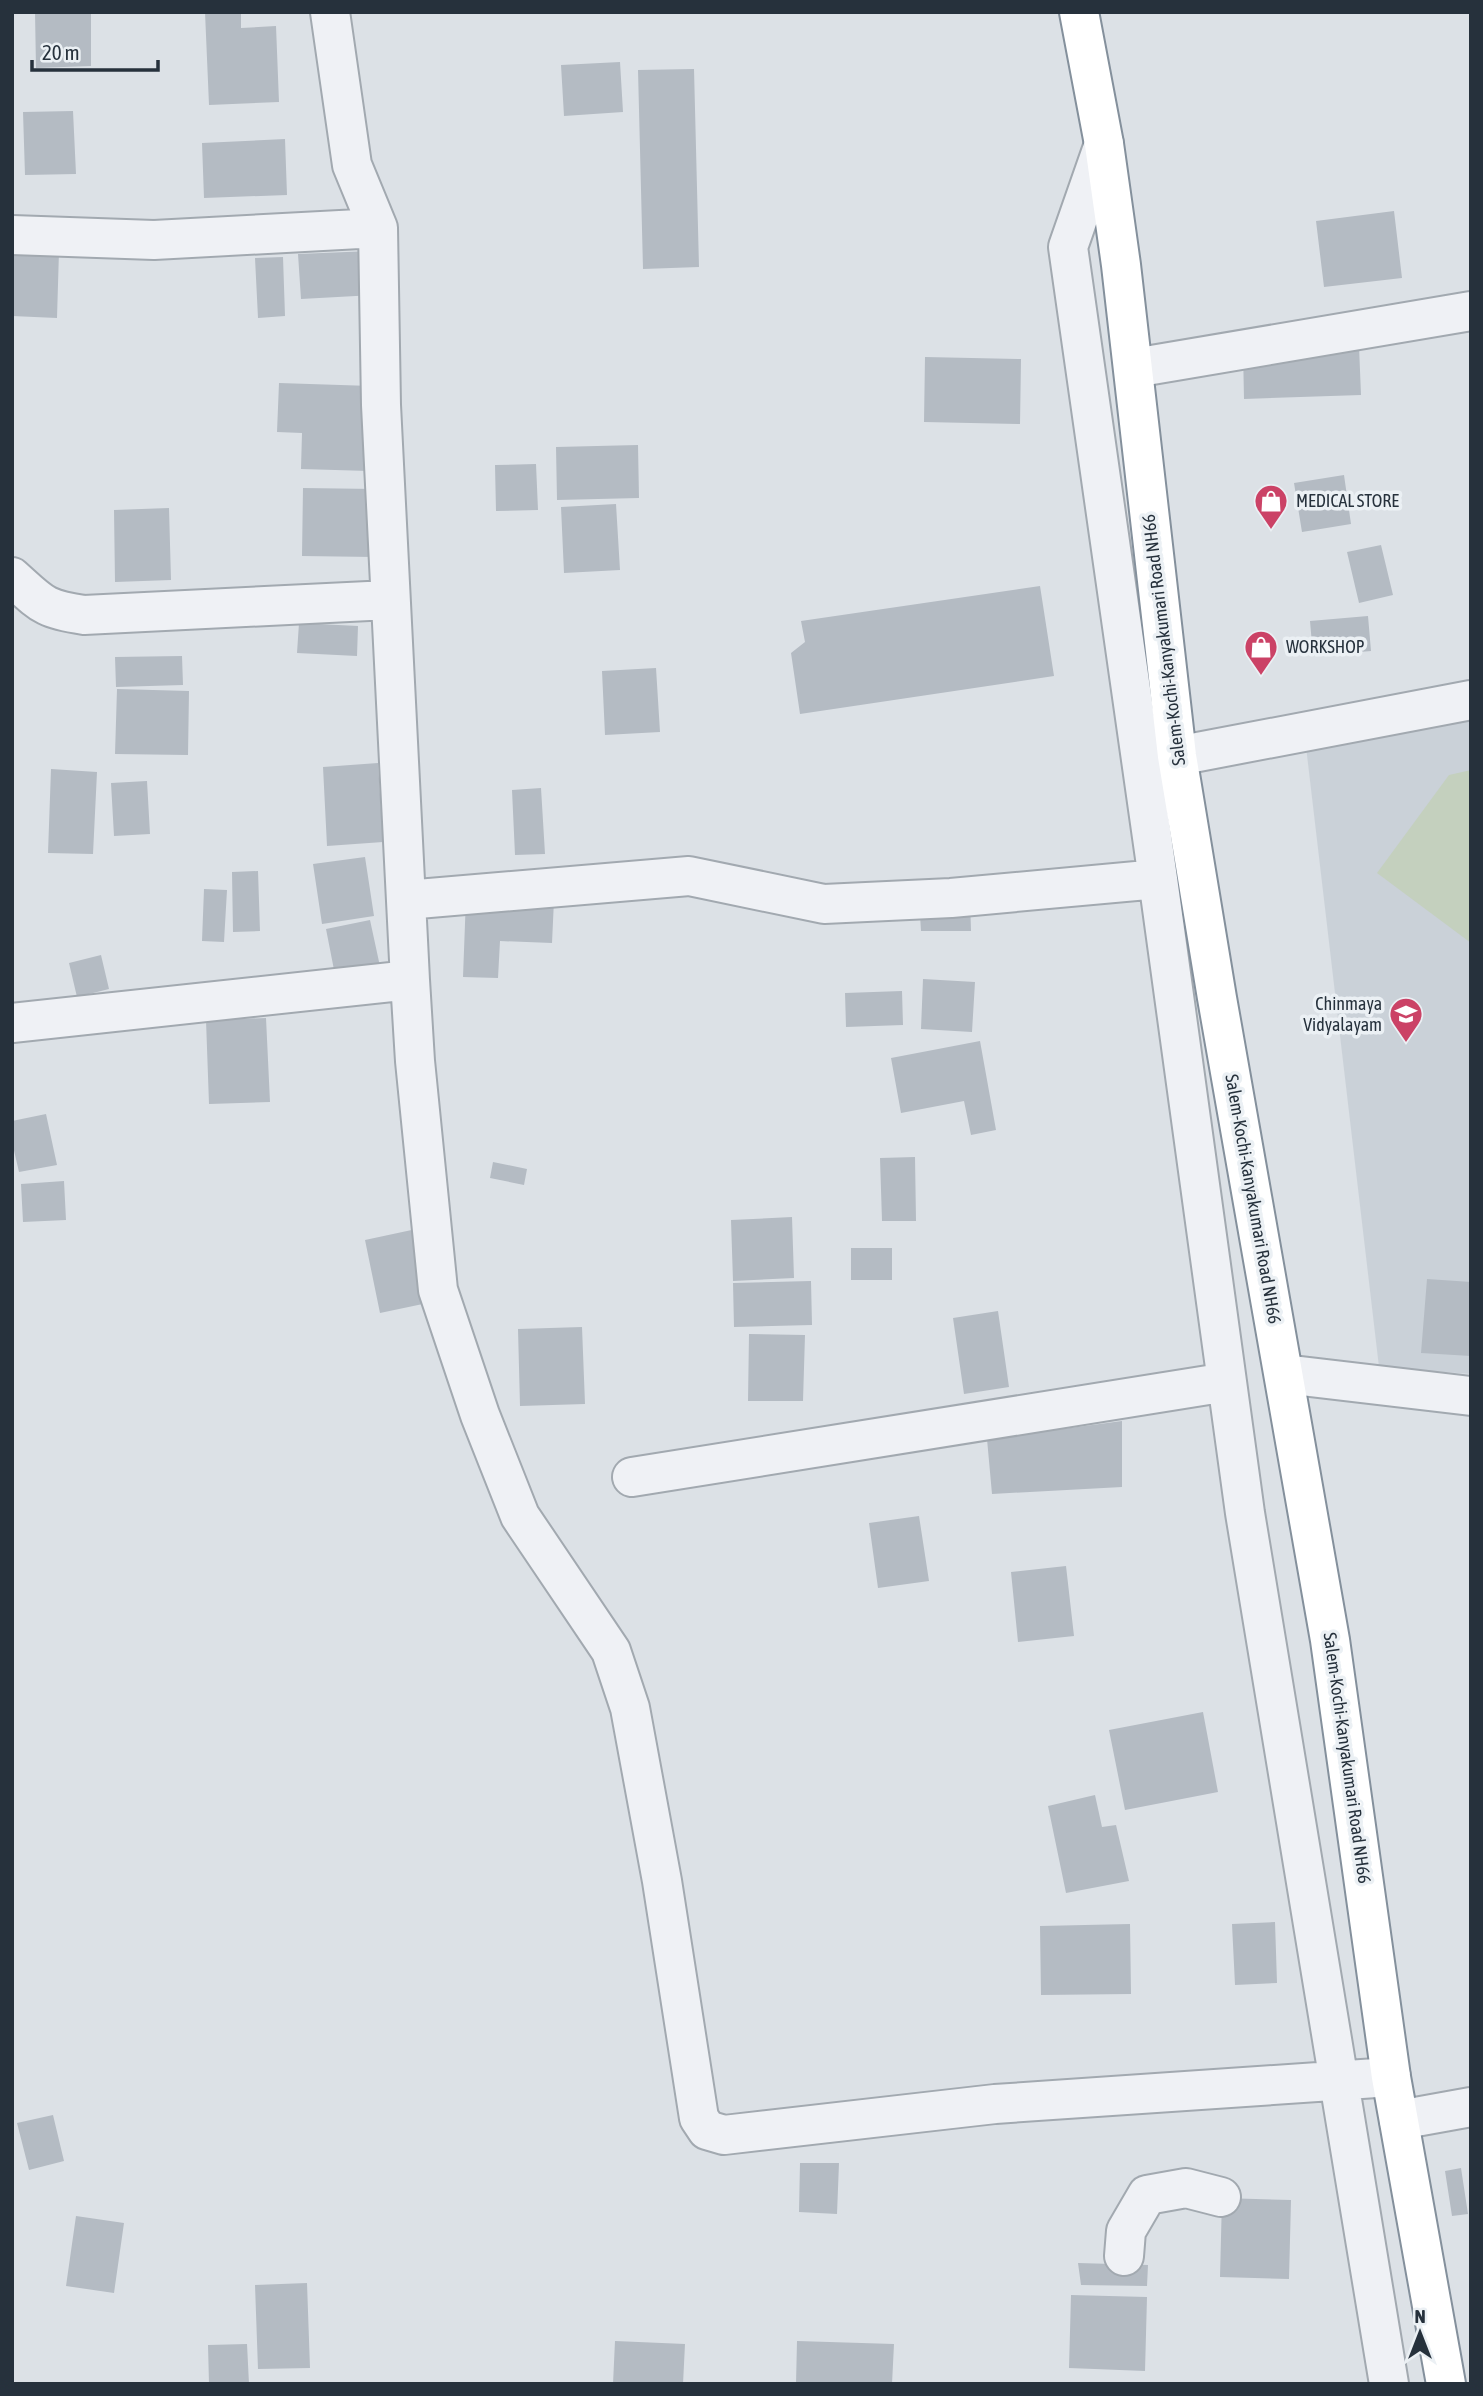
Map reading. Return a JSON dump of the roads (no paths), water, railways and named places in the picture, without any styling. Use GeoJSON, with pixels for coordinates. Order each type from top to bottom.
{"type":"FeatureCollection","features":[{"type":"Feature","properties":{"kind":"highway","name":"Salem-Kochi-Kanyakumari Road NH66"},"geometry":{"type":"LineString","coordinates":[[1079,12],[1104,144],[1133,368],[1177,756],[1219,1012],[1331,1640],[1391,2077],[1446,2384]]}},
{"type":"Feature","properties":{"kind":"street"},"geometry":{"type":"LineString","coordinates":[[330,12],[352,165],[378,228],[381,405],[410,980],[415,1061],[438,1290],[480,1415],[520,1516],[611,1651],[630,1708],[662,1881],[699,2118],[707,2130],[724,2135],[995,2104],[1391,2077]]}},
{"type":"Feature","properties":{"kind":"street"},"geometry":{"type":"LineString","coordinates":[[1104,144],[1068,247],[1245,1513],[1389,2384]]}},
{"type":"Feature","properties":{"kind":"street"},"geometry":{"type":"LineString","coordinates":[[12,235],[155,240],[378,228]]}},
{"type":"Feature","properties":{"kind":"street"},"geometry":{"type":"LineString","coordinates":[[1133,368],[1471,311]]}},
{"type":"Feature","properties":{"kind":"street"},"geometry":{"type":"LineString","coordinates":[[12,577],[44,606],[56,611],[84,615],[390,600]]}},
{"type":"Feature","properties":{"kind":"street"},"geometry":{"type":"LineString","coordinates":[[1177,756],[1471,700]]}},
{"type":"Feature","properties":{"kind":"street"},"geometry":{"type":"LineString","coordinates":[[406,900],[689,876],[824,904],[951,898],[1158,879]]}},
{"type":"Feature","properties":{"kind":"street"},"geometry":{"type":"LineString","coordinates":[[12,1023],[410,980]]}},
{"type":"Feature","properties":{"kind":"street"},"geometry":{"type":"LineString","coordinates":[[1284,1374],[1471,1396]]}},
{"type":"Feature","properties":{"kind":"street"},"geometry":{"type":"LineString","coordinates":[[632,1477],[1227,1382]]}},
{"type":"Feature","properties":{"kind":"street"},"geometry":{"type":"LineString","coordinates":[[1399,2120],[1471,2107]]}},
{"type":"Feature","properties":{"kind":"street"},"geometry":{"type":"LineString","coordinates":[[1125,2256],[1126,2231],[1147,2195],[1185,2188],[1221,2197]]}},
{"type":"Feature","properties":{"kind":"place","name":"MEDICAL STORE"},"geometry":{"type":"Point","coordinates":[1271,531]}},
{"type":"Feature","properties":{"kind":"place","name":"WORKSHOP"},"geometry":{"type":"Point","coordinates":[1261,677]}},
{"type":"Feature","properties":{"kind":"place","name":"Chinmaya Vidyalayam"},"geometry":{"type":"Point","coordinates":[1406,1044]}}]}
